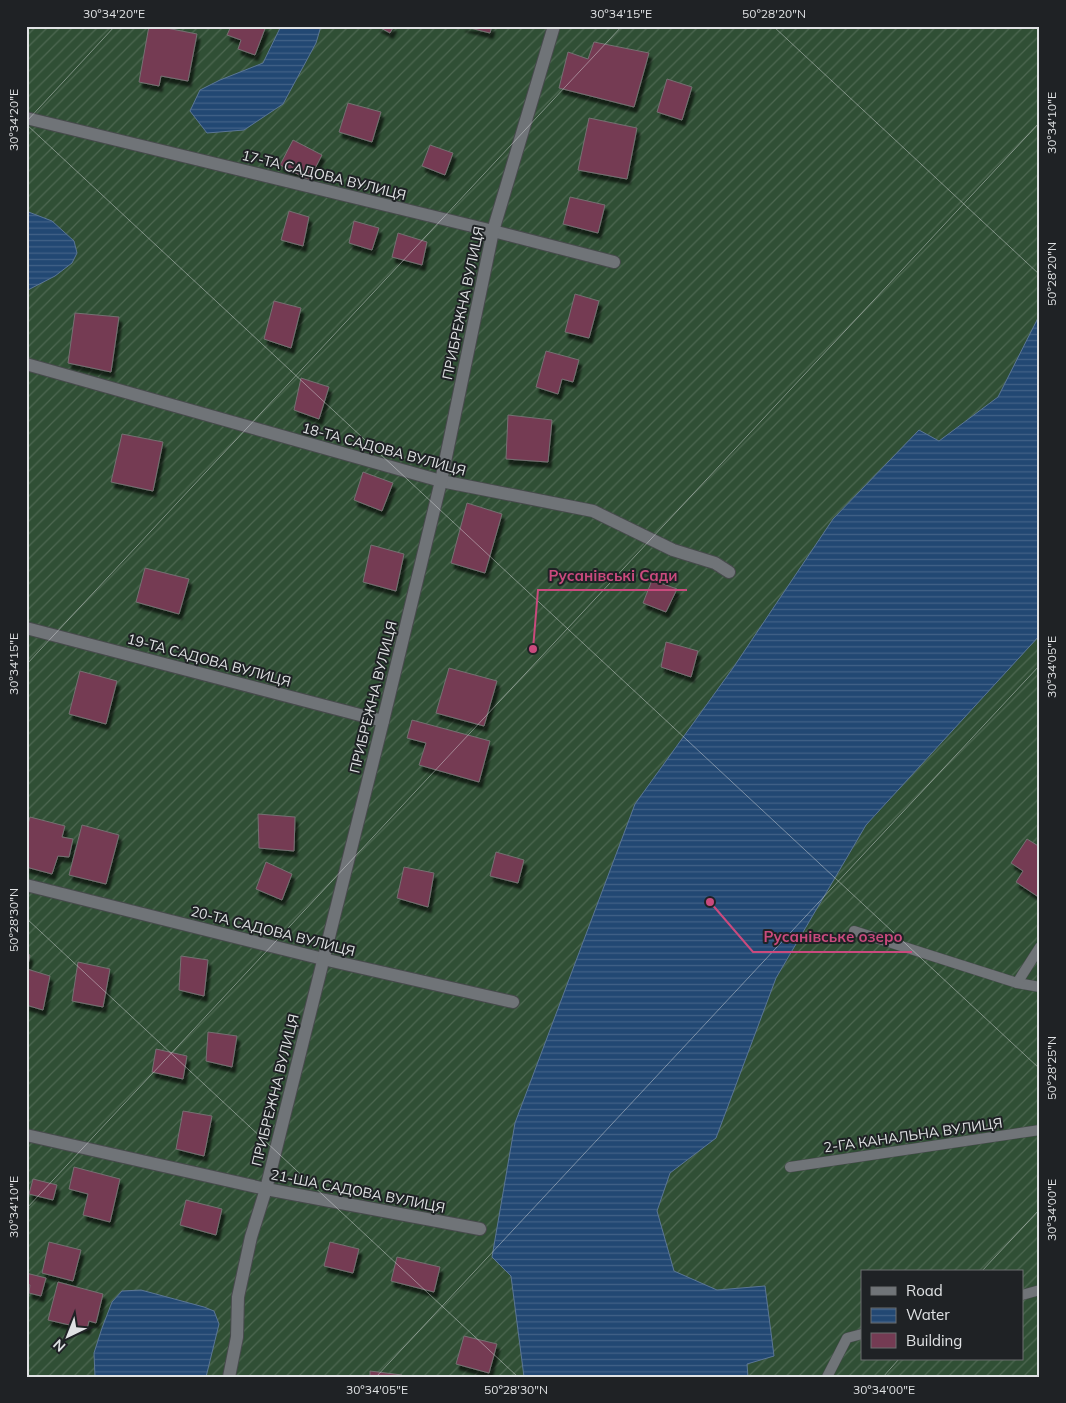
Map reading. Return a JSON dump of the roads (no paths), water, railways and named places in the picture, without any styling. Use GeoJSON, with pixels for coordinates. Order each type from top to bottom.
{"type":"FeatureCollection","features":[{"type":"Feature","properties":{"kind":"street","name":"ПРИБРЕЖНА ВУЛИЦЯ"},"geometry":{"type":"LineString","coordinates":[[229,1377],[238,1337],[238,1298],[250,1237],[266,1189],[384,721],[441,482],[494,231],[554,26]]}},
{"type":"Feature","properties":{"kind":"street","name":"17-ТА САДОВА ВУЛИЦЯ"},"geometry":{"type":"LineString","coordinates":[[26,118],[494,231],[614,262]]}},
{"type":"Feature","properties":{"kind":"street","name":"18-ТА САДОВА ВУЛИЦЯ"},"geometry":{"type":"LineString","coordinates":[[26,364],[441,482],[593,511],[673,550],[715,563],[729,572]]}},
{"type":"Feature","properties":{"kind":"street","name":"19-ТА САДОВА ВУЛИЦЯ"},"geometry":{"type":"LineString","coordinates":[[26,628],[384,721]]}},
{"type":"Feature","properties":{"kind":"street","name":"20-ТА САДОВА ВУЛИЦЯ"},"geometry":{"type":"LineString","coordinates":[[26,885],[323,959],[513,1002]]}},
{"type":"Feature","properties":{"kind":"street","name":"21-ША САДОВА ВУЛИЦЯ"},"geometry":{"type":"LineString","coordinates":[[26,1135],[266,1189],[480,1229]]}},
{"type":"Feature","properties":{"kind":"lane"},"geometry":{"type":"LineString","coordinates":[[854,931],[1016,983],[1040,987]]}},
{"type":"Feature","properties":{"kind":"lane"},"geometry":{"type":"LineString","coordinates":[[1016,983],[1040,947]]}},
{"type":"Feature","properties":{"kind":"lane","name":"2-ГА КАНАЛЬНА ВУЛИЦЯ"},"geometry":{"type":"LineString","coordinates":[[790,1167],[1040,1130]]}},
{"type":"Feature","properties":{"kind":"lane"},"geometry":{"type":"LineString","coordinates":[[1024,1294],[1040,1290]]}},
{"type":"Feature","properties":{"kind":"lane"},"geometry":{"type":"LineString","coordinates":[[828,1377],[848,1338],[861,1334]]}},
{"type":"Feature","properties":{"kind":"water"},"geometry":{"type":"Polygon","coordinates":[[[281,26],[321,26],[316,43],[283,104],[244,130],[207,133],[190,111],[200,90],[263,63],[281,26]]]}},
{"type":"Feature","properties":{"kind":"water"},"geometry":{"type":"Polygon","coordinates":[[[26,211],[52,221],[74,241],[77,253],[72,263],[55,276],[26,291],[26,211]]]}},
{"type":"Feature","properties":{"kind":"water"},"geometry":{"type":"Polygon","coordinates":[[[1040,314],[1040,635],[866,825],[776,978],[716,1138],[670,1173],[657,1211],[674,1271],[717,1290],[765,1286],[774,1356],[747,1364],[748,1377],[524,1377],[511,1276],[492,1257],[515,1123],[635,804],[733,668],[833,519],[919,430],[939,441],[998,397],[1040,314]]]}},
{"type":"Feature","properties":{"kind":"water"},"geometry":{"type":"Polygon","coordinates":[[[141,1290],[214,1311],[219,1324],[206,1377],[95,1377],[94,1353],[112,1302],[122,1291],[141,1290]]]}},
{"type":"Feature","properties":{"kind":"place","name":"Русанівські Сади"},"geometry":{"type":"Point","coordinates":[533,649]}},
{"type":"Feature","properties":{"kind":"place","name":"Русанівське озеро"},"geometry":{"type":"Point","coordinates":[710,902]}}]}
